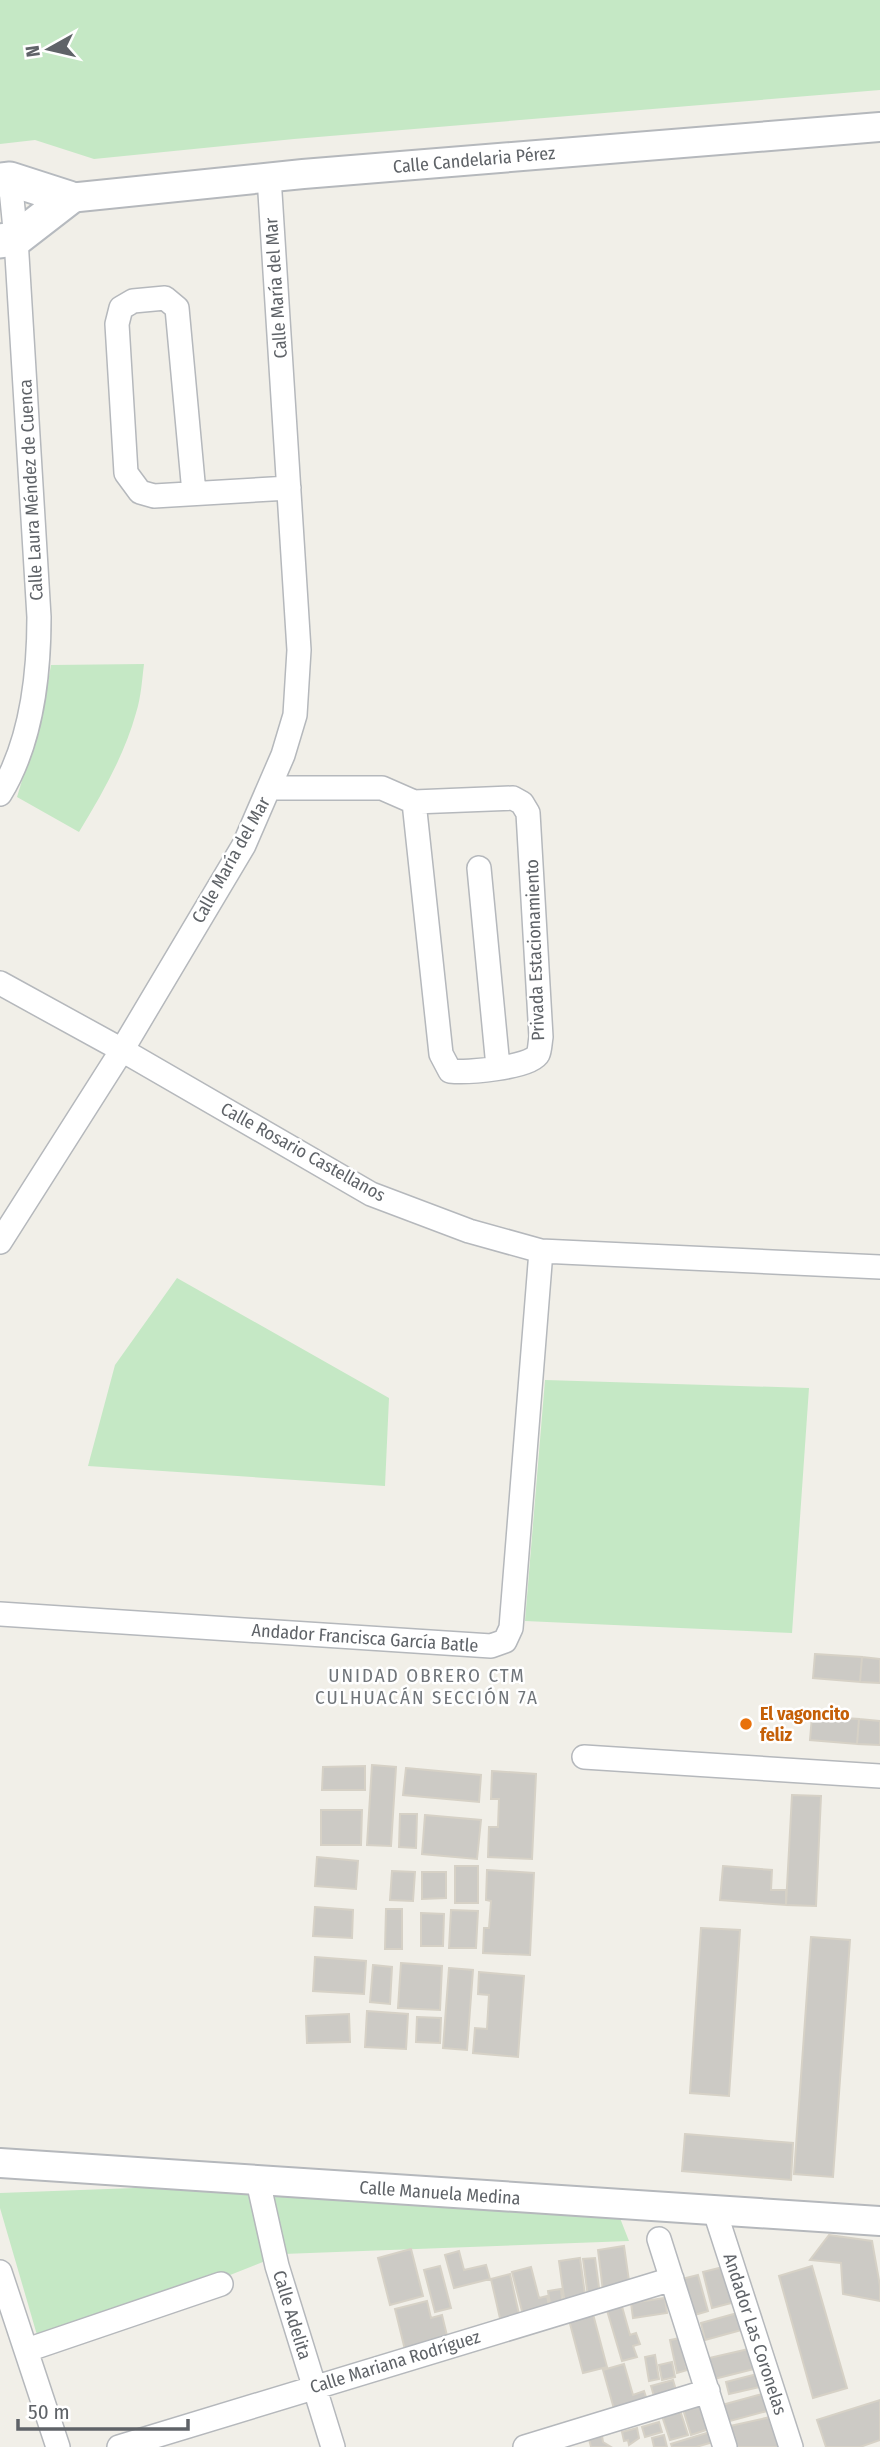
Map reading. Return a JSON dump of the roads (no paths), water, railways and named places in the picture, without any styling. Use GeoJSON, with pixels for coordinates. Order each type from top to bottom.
{"type":"FeatureCollection","features":[{"type":"Feature","properties":{"kind":"main road","name":"Calle Candelaria Pérez"},"geometry":{"type":"LineString","coordinates":[[5,179],[69,198]]}},
{"type":"Feature","properties":{"kind":"main road"},"geometry":{"type":"LineString","coordinates":[[8,240],[69,198]]}},
{"type":"Feature","properties":{"kind":"street","name":"Calle Candelaria Pérez"},"geometry":{"type":"LineString","coordinates":[[69,198],[269,177],[880,127]]}},
{"type":"Feature","properties":{"kind":"street","name":"Calle María del Mar"},"geometry":{"type":"LineString","coordinates":[[0,1242],[122,1050],[244,845],[284,755],[297,702],[299,650],[269,177]]}},
{"type":"Feature","properties":{"kind":"street","name":"Calle Laura Méndez de Cuenca"},"geometry":{"type":"LineString","coordinates":[[0,794],[9,779],[27,725],[39,662],[39,617],[5,179]]}},
{"type":"Feature","properties":{"kind":"street"},"geometry":{"type":"LineString","coordinates":[[194,493],[177,308],[166,299],[133,301],[121,308],[117,324],[126,473],[140,492],[154,496],[289,488]]}},
{"type":"Feature","properties":{"kind":"street","name":"Privada Estacionamiento"},"geometry":{"type":"LineString","coordinates":[[270,788],[382,788],[414,802],[513,798],[522,803],[528,813],[541,1037],[538,1055],[529,1063],[463,1072],[450,1071],[441,1054],[414,802]]}},
{"type":"Feature","properties":{"kind":"street"},"geometry":{"type":"LineString","coordinates":[[479,868],[498,1067]]}},
{"type":"Feature","properties":{"kind":"street","name":"Calle Rosario Castellanos"},"geometry":{"type":"LineString","coordinates":[[0,983],[371,1194],[469,1231],[541,1251],[880,1267]]}},
{"type":"Feature","properties":{"kind":"street","name":"Andador Francisca García Batle"},"geometry":{"type":"LineString","coordinates":[[0,1614],[491,1646],[505,1641],[511,1628],[541,1251]]}},
{"type":"Feature","properties":{"kind":"street"},"geometry":{"type":"LineString","coordinates":[[584,1757],[880,1776]]}},
{"type":"Feature","properties":{"kind":"street","name":"Calle Manuela Medina"},"geometry":{"type":"LineString","coordinates":[[0,2163],[880,2221]]}},
{"type":"Feature","properties":{"kind":"street","name":"Calle Adelita"},"geometry":{"type":"LineString","coordinates":[[258,2180],[276,2266],[333,2447]]}},
{"type":"Feature","properties":{"kind":"street","name":"Andador Las Coronelas"},"geometry":{"type":"LineString","coordinates":[[718,2221],[791,2447]]}},
{"type":"Feature","properties":{"kind":"street"},"geometry":{"type":"LineString","coordinates":[[659,2239],[725,2447]]}},
{"type":"Feature","properties":{"kind":"street"},"geometry":{"type":"LineString","coordinates":[[0,2272],[58,2447]]}},
{"type":"Feature","properties":{"kind":"street","name":"Calle Mariana Rodríguez"},"geometry":{"type":"LineString","coordinates":[[119,2447],[671,2279]]}},
{"type":"Feature","properties":{"kind":"street"},"geometry":{"type":"LineString","coordinates":[[27,2350],[221,2284]]}},
{"type":"Feature","properties":{"kind":"street"},"geometry":{"type":"LineString","coordinates":[[525,2447],[708,2391]]}},
{"type":"Feature","properties":{"kind":"place","name":"El vagoncito feliz"},"geometry":{"type":"Point","coordinates":[746,1724]}},
{"type":"Feature","properties":{"kind":"district","name":"UNIDAD OBRERO CTM CULHUACÁN SECCIÓN 7A"},"geometry":{"type":"Point","coordinates":[427,1686]}}]}
